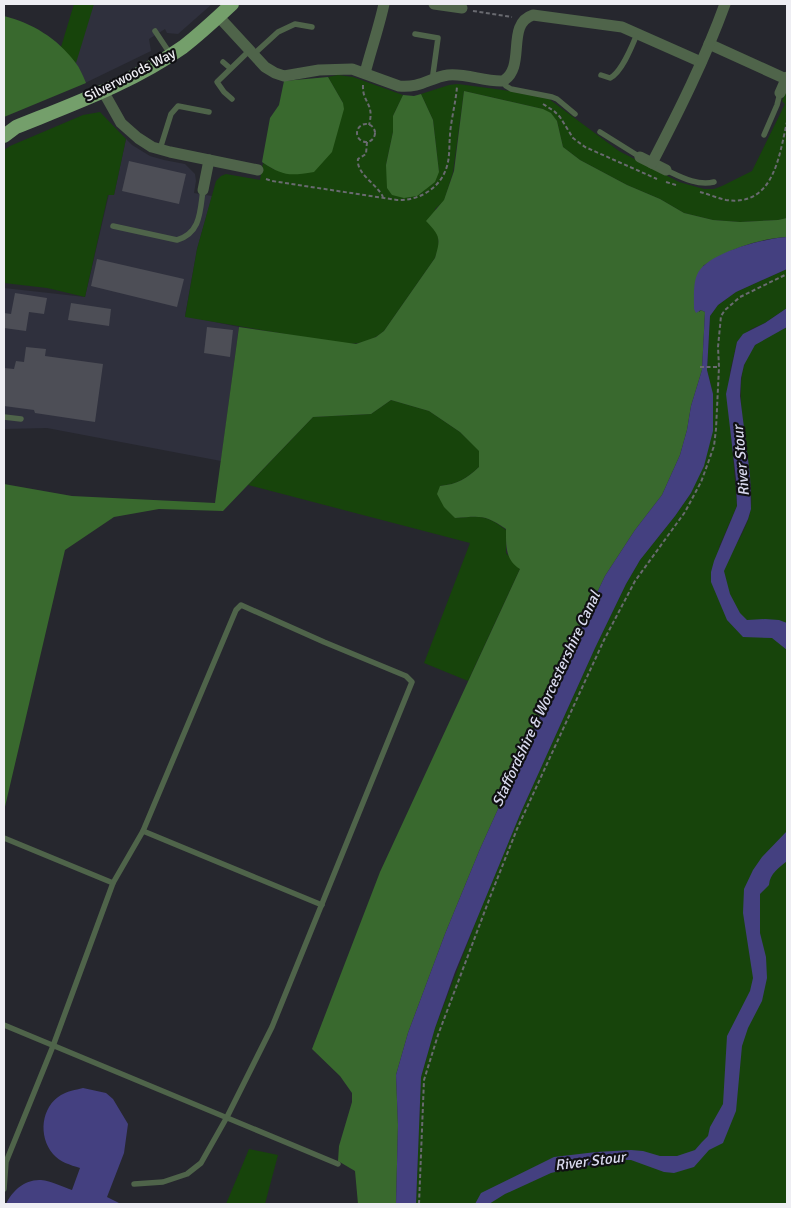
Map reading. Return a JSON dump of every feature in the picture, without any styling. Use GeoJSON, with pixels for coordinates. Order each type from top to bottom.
{"type":"FeatureCollection","features":[{"type":"Feature","properties":{"kind":"main road","name":"Silverwoods Way"},"geometry":{"type":"LineString","coordinates":[[4,136],[10,128],[103,91],[171,55],[219,17],[232,4]]}},
{"type":"Feature","properties":{"kind":"street"},"geometry":{"type":"LineString","coordinates":[[365,73],[370,49],[377,34],[384,4]]}},
{"type":"Feature","properties":{"kind":"street"},"geometry":{"type":"LineString","coordinates":[[434,4],[462,8]]}},
{"type":"Feature","properties":{"kind":"street"},"geometry":{"type":"LineString","coordinates":[[652,163],[701,62],[725,4]]}},
{"type":"Feature","properties":{"kind":"street"},"geometry":{"type":"LineString","coordinates":[[219,17],[265,67],[274,73],[284,76],[336,69],[352,69],[399,86],[414,86],[450,75],[503,81],[511,75],[514,67],[519,29],[525,19],[533,15],[622,27],[701,62]]}},
{"type":"Feature","properties":{"kind":"street"},"geometry":{"type":"LineString","coordinates":[[709,44],[787,78],[780,93]]}},
{"type":"Feature","properties":{"kind":"street"},"geometry":{"type":"LineString","coordinates":[[103,91],[121,123],[152,147],[258,170]]}},
{"type":"Feature","properties":{"kind":"street"},"geometry":{"type":"LineString","coordinates":[[640,157],[666,170]]}},
{"type":"Feature","properties":{"kind":"street"},"geometry":{"type":"LineString","coordinates":[[204,190],[209,160]]}},
{"type":"Feature","properties":{"kind":"lane"},"geometry":{"type":"LineString","coordinates":[[232,99],[217,82],[230,68],[278,32],[295,24],[312,27]]}},
{"type":"Feature","properties":{"kind":"lane"},"geometry":{"type":"LineString","coordinates":[[155,31],[171,55]]}},
{"type":"Feature","properties":{"kind":"lane"},"geometry":{"type":"LineString","coordinates":[[415,34],[438,38],[433,74],[435,80]]}},
{"type":"Feature","properties":{"kind":"lane"},"geometry":{"type":"LineString","coordinates":[[601,75],[610,78],[615,76],[638,34]]}},
{"type":"Feature","properties":{"kind":"lane"},"geometry":{"type":"LineString","coordinates":[[223,62],[230,68]]}},
{"type":"Feature","properties":{"kind":"lane"},"geometry":{"type":"LineString","coordinates":[[503,81],[511,89],[557,100],[575,114]]}},
{"type":"Feature","properties":{"kind":"lane"},"geometry":{"type":"LineString","coordinates":[[764,135],[780,93]]}},
{"type":"Feature","properties":{"kind":"lane"},"geometry":{"type":"LineString","coordinates":[[160,149],[171,114],[178,106],[209,112]]}},
{"type":"Feature","properties":{"kind":"lane"},"geometry":{"type":"LineString","coordinates":[[600,132],[640,157]]}},
{"type":"Feature","properties":{"kind":"lane"},"geometry":{"type":"LineString","coordinates":[[666,170],[685,180],[708,184],[714,182]]}},
{"type":"Feature","properties":{"kind":"lane"},"geometry":{"type":"LineString","coordinates":[[113,226],[178,240],[187,237],[194,231],[204,190]]}},
{"type":"Feature","properties":{"kind":"lane"},"geometry":{"type":"LineString","coordinates":[[4,417],[21,419]]}},
{"type":"Feature","properties":{"kind":"lane"},"geometry":{"type":"LineString","coordinates":[[4,1188],[6,1162],[53,1046],[113,883],[143,831],[236,610],[241,605],[406,676],[412,682],[272,1027],[227,1117],[201,1163],[187,1174],[163,1182],[134,1184]]}},
{"type":"Feature","properties":{"kind":"lane"},"geometry":{"type":"LineString","coordinates":[[143,831],[322,906]]}},
{"type":"Feature","properties":{"kind":"lane"},"geometry":{"type":"LineString","coordinates":[[4,838],[113,883]]}},
{"type":"Feature","properties":{"kind":"lane"},"geometry":{"type":"LineString","coordinates":[[4,1025],[338,1164]]}},
{"type":"Feature","properties":{"kind":"path"},"geometry":{"type":"LineString","coordinates":[[462,8],[525,19]]}},
{"type":"Feature","properties":{"kind":"path"},"geometry":{"type":"LineString","coordinates":[[365,73],[362,93],[370,106],[369,125]]}},
{"type":"Feature","properties":{"kind":"path"},"geometry":{"type":"LineString","coordinates":[[258,170],[261,176],[272,182],[410,200],[425,194],[441,180],[448,161],[459,76]]}},
{"type":"Feature","properties":{"kind":"path"},"geometry":{"type":"LineString","coordinates":[[362,125],[369,125],[374,129],[375,135],[367,142],[360,139],[357,132],[362,125]]}},
{"type":"Feature","properties":{"kind":"path"},"geometry":{"type":"LineString","coordinates":[[367,142],[366,154],[358,159],[358,166],[362,173],[378,188],[383,197]]}},
{"type":"Feature","properties":{"kind":"path"},"geometry":{"type":"LineString","coordinates":[[419,1204],[424,1080],[438,1035],[518,829],[604,640],[635,581],[685,512],[701,482],[714,446],[721,316],[740,297],[787,274]]}},
{"type":"Feature","properties":{"kind":"path"},"geometry":{"type":"LineString","coordinates":[[700,367],[719,367]]}},
{"type":"Feature","properties":{"kind":"shaded area"},"geometry":{"type":"Polygon","coordinates":[[[93,4],[212,4],[178,34],[167,33],[165,29],[149,39],[151,51],[83,84],[74,67],[93,4]]]}},
{"type":"Feature","properties":{"kind":"shaded area"},"geometry":{"type":"Polygon","coordinates":[[[126,139],[150,156],[185,164],[195,174],[194,193],[212,196],[197,249],[185,316],[239,327],[221,461],[47,428],[4,429],[4,288],[85,297],[109,194],[114,195],[126,139]]]}},
{"type":"Feature","properties":{"kind":"green space"},"geometry":{"type":"Polygon","coordinates":[[[74,4],[94,4],[76,63],[61,47],[74,4]]]}},
{"type":"Feature","properties":{"kind":"green space"},"geometry":{"type":"Polygon","coordinates":[[[4,16],[34,27],[52,39],[75,62],[86,83],[4,117],[4,16]]]}},
{"type":"Feature","properties":{"kind":"green space"},"geometry":{"type":"Polygon","coordinates":[[[338,75],[353,77],[403,95],[393,116],[393,132],[386,165],[439,172],[433,120],[421,94],[458,84],[510,91],[549,99],[619,151],[679,182],[704,189],[714,189],[722,186],[752,171],[785,104],[782,101],[787,89],[787,218],[740,222],[713,220],[684,213],[660,199],[627,185],[580,160],[563,147],[557,121],[543,109],[464,91],[453,172],[444,201],[435,209],[439,246],[435,258],[384,331],[366,341],[345,344],[185,317],[197,249],[216,181],[226,174],[260,180],[263,163],[275,170],[343,103],[328,77],[338,75]]]}},
{"type":"Feature","properties":{"kind":"green space"},"geometry":{"type":"Polygon","coordinates":[[[328,77],[343,103],[344,109],[332,152],[314,172],[286,174],[262,162],[270,118],[279,105],[284,81],[328,77]]]}},
{"type":"Feature","properties":{"kind":"green space"},"geometry":{"type":"Polygon","coordinates":[[[464,91],[543,109],[551,113],[557,121],[563,147],[580,160],[627,185],[660,199],[684,213],[713,220],[740,222],[787,218],[787,237],[743,246],[703,266],[699,312],[701,310],[705,312],[702,370],[691,406],[680,455],[662,495],[635,530],[605,576],[480,849],[445,934],[408,1033],[396,1075],[398,1125],[396,1204],[358,1204],[355,1171],[338,1161],[339,1146],[352,1102],[352,1093],[340,1076],[312,1049],[380,872],[520,569],[511,561],[507,552],[506,529],[487,518],[455,518],[444,507],[437,494],[440,486],[461,480],[479,467],[479,451],[460,432],[429,411],[391,400],[371,414],[313,417],[223,511],[159,509],[114,517],[65,550],[4,811],[4,484],[72,496],[215,503],[239,327],[356,344],[376,337],[384,331],[435,258],[438,238],[426,221],[444,200],[454,171],[464,91]]]}},
{"type":"Feature","properties":{"kind":"green space"},"geometry":{"type":"Polygon","coordinates":[[[421,94],[433,120],[439,172],[435,182],[417,196],[404,198],[392,195],[387,188],[386,165],[393,132],[393,116],[403,95],[414,96],[421,94]]]}},
{"type":"Feature","properties":{"kind":"green space"},"geometry":{"type":"Polygon","coordinates":[[[100,112],[126,139],[114,195],[108,195],[85,297],[47,288],[4,283],[4,150],[83,115],[100,112]]]}},
{"type":"Feature","properties":{"kind":"green space"},"geometry":{"type":"Polygon","coordinates":[[[787,269],[787,308],[765,323],[751,329],[737,342],[730,371],[730,420],[737,506],[719,547],[728,560],[745,527],[751,507],[751,489],[741,401],[741,379],[745,361],[757,343],[787,327],[787,1204],[416,1204],[421,1077],[435,1028],[478,916],[521,812],[626,584],[640,560],[691,493],[713,410],[713,394],[707,370],[710,316],[718,305],[736,292],[787,269]]]}},
{"type":"Feature","properties":{"kind":"green space"},"geometry":{"type":"Polygon","coordinates":[[[391,400],[429,411],[460,432],[480,451],[479,467],[466,478],[452,484],[440,486],[455,518],[482,517],[493,521],[506,530],[506,553],[520,569],[468,681],[424,663],[470,543],[248,485],[313,417],[371,414],[391,400]]]}},
{"type":"Feature","properties":{"kind":"green space"},"geometry":{"type":"Polygon","coordinates":[[[249,1149],[278,1155],[265,1204],[226,1204],[249,1149]]]}},
{"type":"Feature","properties":{"kind":"water"},"geometry":{"type":"Polygon","coordinates":[[[787,237],[787,269],[736,292],[718,305],[710,316],[707,370],[713,394],[713,431],[704,466],[691,493],[640,560],[626,584],[521,812],[455,972],[435,1028],[421,1077],[416,1204],[396,1204],[398,1125],[396,1075],[408,1033],[445,934],[480,849],[568,654],[605,576],[635,530],[662,495],[680,455],[691,406],[702,370],[705,312],[701,310],[696,313],[694,309],[694,287],[697,275],[702,267],[711,260],[737,248],[765,240],[787,237]]]}},
{"type":"Feature","properties":{"kind":"water","name":"River Stour"},"geometry":{"type":"Polygon","coordinates":[[[787,308],[787,327],[755,345],[744,365],[740,396],[750,475],[751,509],[724,571],[730,594],[740,613],[747,620],[779,620],[787,623],[787,650],[772,638],[743,637],[727,620],[711,582],[711,572],[737,506],[736,479],[726,394],[737,342],[743,334],[765,323],[787,308]]]}},
{"type":"Feature","properties":{"kind":"water","name":"River Stour"},"geometry":{"type":"Polygon","coordinates":[[[787,831],[787,861],[773,874],[769,885],[760,894],[760,933],[766,957],[767,978],[762,1001],[748,1028],[742,1046],[736,1111],[723,1143],[709,1150],[694,1167],[674,1173],[664,1172],[631,1160],[614,1160],[593,1166],[584,1165],[551,1173],[505,1194],[489,1204],[475,1204],[481,1193],[554,1157],[631,1150],[660,1156],[677,1156],[695,1150],[708,1136],[710,1127],[723,1104],[727,1036],[750,991],[753,978],[743,913],[744,889],[762,857],[787,831]]]}},
{"type":"Feature","properties":{"kind":"water"},"geometry":{"type":"Polygon","coordinates":[[[83,1088],[106,1093],[113,1099],[128,1124],[124,1153],[107,1197],[121,1204],[6,1204],[20,1187],[35,1180],[49,1182],[72,1190],[80,1168],[62,1161],[53,1154],[45,1139],[44,1122],[49,1107],[54,1100],[66,1092],[83,1088]]]}},
{"type":"Feature","properties":{"kind":"building"},"geometry":{"type":"Polygon","coordinates":[[[129,161],[186,174],[179,204],[122,191],[129,161]]]}},
{"type":"Feature","properties":{"kind":"building"},"geometry":{"type":"Polygon","coordinates":[[[97,259],[184,279],[177,307],[91,286],[97,259]]]}},
{"type":"Feature","properties":{"kind":"building"},"geometry":{"type":"Polygon","coordinates":[[[15,293],[47,298],[44,314],[29,312],[26,331],[4,328],[4,313],[11,314],[15,293]]]}},
{"type":"Feature","properties":{"kind":"building"},"geometry":{"type":"Polygon","coordinates":[[[71,303],[111,309],[109,326],[68,320],[71,303]]]}},
{"type":"Feature","properties":{"kind":"building"},"geometry":{"type":"Polygon","coordinates":[[[207,327],[233,330],[230,357],[204,353],[207,327]]]}},
{"type":"Feature","properties":{"kind":"building"},"geometry":{"type":"Polygon","coordinates":[[[26,347],[46,349],[45,356],[103,364],[95,422],[35,413],[34,410],[4,406],[4,368],[14,369],[16,361],[24,362],[26,347]]]}},
{"type":"Feature","properties":{"kind":"water label","name":"Staffordshire & Worcestershire Canal"},"geometry":{"type":"Point","coordinates":[546,699]}}]}
